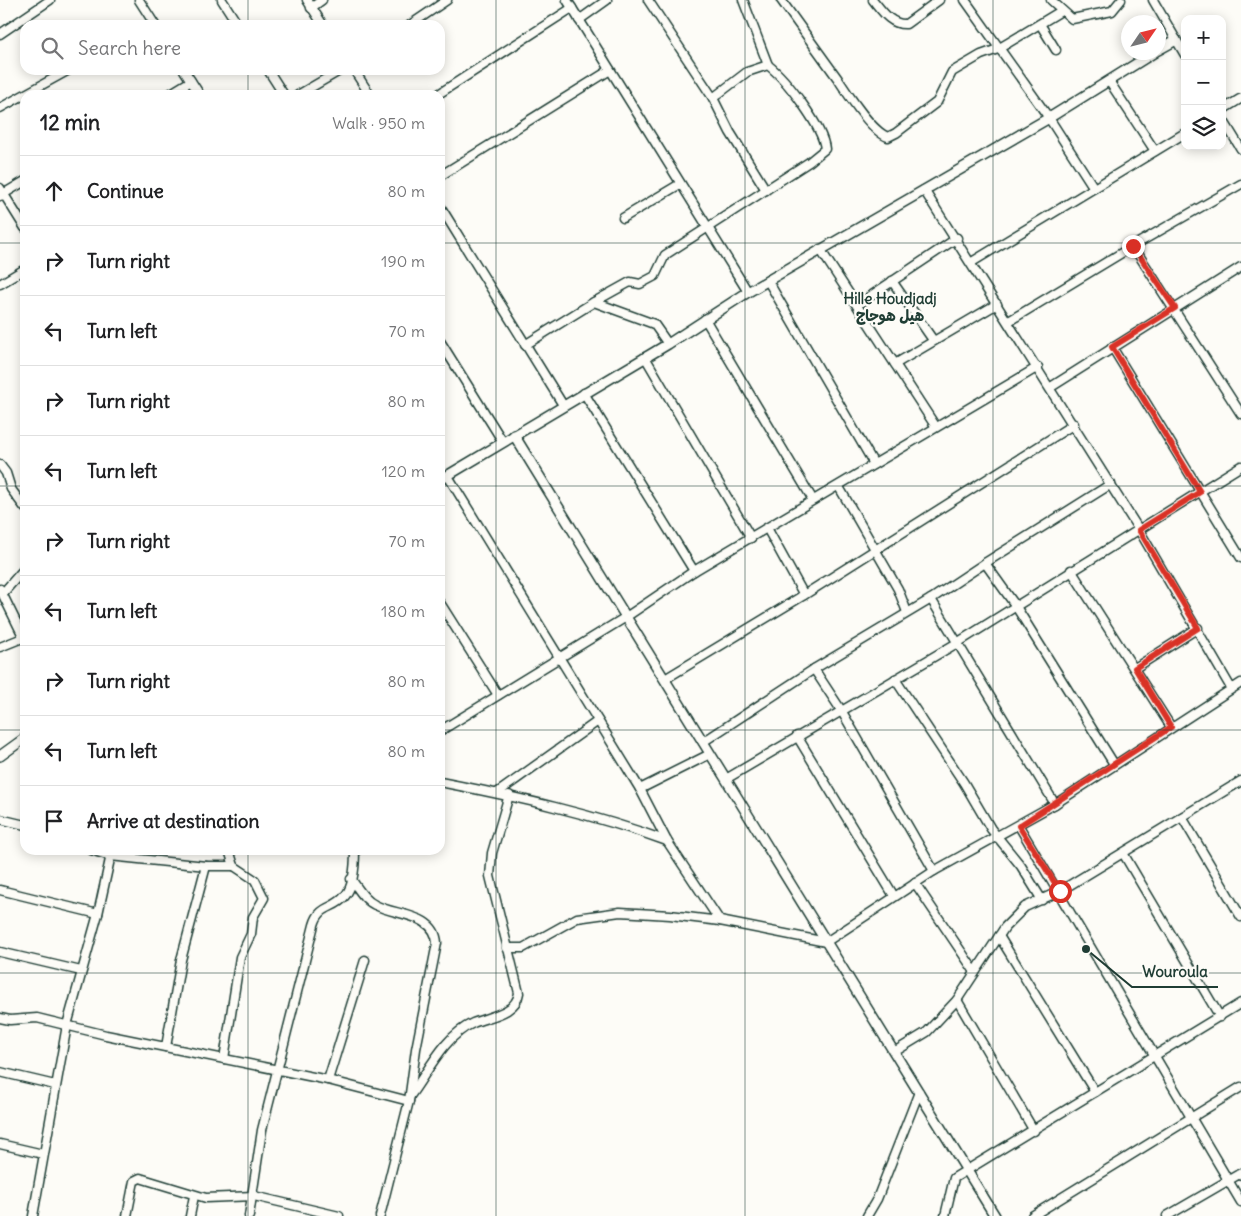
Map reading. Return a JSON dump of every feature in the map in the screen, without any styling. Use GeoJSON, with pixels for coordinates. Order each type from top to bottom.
{"type":"FeatureCollection","features":[{"type":"Feature","properties":{"kind":"street"},"geometry":{"type":"LineString","coordinates":[[21,20],[50,0]]}},
{"type":"Feature","properties":{"kind":"street"},"geometry":{"type":"LineString","coordinates":[[139,0],[149,20]]}},
{"type":"Feature","properties":{"kind":"street"},"geometry":{"type":"LineString","coordinates":[[222,0],[235,20]]}},
{"type":"Feature","properties":{"kind":"street"},"geometry":{"type":"LineString","coordinates":[[320,20],[309,4],[322,0]]}},
{"type":"Feature","properties":{"kind":"street"},"geometry":{"type":"LineString","coordinates":[[417,20],[447,0]]}},
{"type":"Feature","properties":{"kind":"street"},"geometry":{"type":"LineString","coordinates":[[567,0],[707,229],[748,292]]}},
{"type":"Feature","properties":{"kind":"street"},"geometry":{"type":"LineString","coordinates":[[579,20],[607,0]]}},
{"type":"Feature","properties":{"kind":"street"},"geometry":{"type":"LineString","coordinates":[[648,0],[712,98],[730,132],[766,190]]}},
{"type":"Feature","properties":{"kind":"street"},"geometry":{"type":"LineString","coordinates":[[525,345],[630,282],[640,284],[656,276],[665,255],[766,190],[825,149],[824,138],[802,105],[778,73],[768,65],[743,0]]}},
{"type":"Feature","properties":{"kind":"street"},"geometry":{"type":"LineString","coordinates":[[781,0],[840,81],[850,100],[879,131],[888,137],[937,102],[952,72],[981,55],[998,49],[1061,11]]}},
{"type":"Feature","properties":{"kind":"street"},"geometry":{"type":"LineString","coordinates":[[873,0],[891,20],[900,24],[906,24],[939,0]]}},
{"type":"Feature","properties":{"kind":"street"},"geometry":{"type":"LineString","coordinates":[[965,0],[998,49],[1049,118],[1094,188]]}},
{"type":"Feature","properties":{"kind":"street"},"geometry":{"type":"LineString","coordinates":[[1052,0],[1061,11],[1072,19],[1112,11],[1121,0]]}},
{"type":"Feature","properties":{"kind":"street"},"geometry":{"type":"LineString","coordinates":[[1153,0],[1181,48]]}},
{"type":"Feature","properties":{"kind":"street"},"geometry":{"type":"LineString","coordinates":[[445,90],[572,8]]}},
{"type":"Feature","properties":{"kind":"street"},"geometry":{"type":"LineString","coordinates":[[0,34],[20,20]]}},
{"type":"Feature","properties":{"kind":"street"},"geometry":{"type":"LineString","coordinates":[[1040,24],[1056,50]]}},
{"type":"Feature","properties":{"kind":"street"},"geometry":{"type":"LineString","coordinates":[[1166,46],[1176,40]]}},
{"type":"Feature","properties":{"kind":"street"},"geometry":{"type":"LineString","coordinates":[[445,476],[563,404],[668,344],[768,280],[1049,118],[1143,60]]}},
{"type":"Feature","properties":{"kind":"street"},"geometry":{"type":"LineString","coordinates":[[712,98],[747,72],[768,65]]}},
{"type":"Feature","properties":{"kind":"street"},"geometry":{"type":"LineString","coordinates":[[445,173],[610,70]]}},
{"type":"Feature","properties":{"kind":"street"},"geometry":{"type":"LineString","coordinates":[[33,90],[60,75]]}},
{"type":"Feature","properties":{"kind":"street"},"geometry":{"type":"LineString","coordinates":[[187,75],[197,90]]}},
{"type":"Feature","properties":{"kind":"street"},"geometry":{"type":"LineString","coordinates":[[271,75],[281,90]]}},
{"type":"Feature","properties":{"kind":"street"},"geometry":{"type":"LineString","coordinates":[[307,90],[332,75]]}},
{"type":"Feature","properties":{"kind":"street"},"geometry":{"type":"LineString","coordinates":[[357,75],[367,90]]}},
{"type":"Feature","properties":{"kind":"street"},"geometry":{"type":"LineString","coordinates":[[176,90],[191,81]]}},
{"type":"Feature","properties":{"kind":"street"},"geometry":{"type":"LineString","coordinates":[[1110,81],[1155,151]]}},
{"type":"Feature","properties":{"kind":"street"},"geometry":{"type":"LineString","coordinates":[[0,108],[20,97]]}},
{"type":"Feature","properties":{"kind":"street"},"geometry":{"type":"LineString","coordinates":[[1226,108],[1240,99]]}},
{"type":"Feature","properties":{"kind":"street"},"geometry":{"type":"LineString","coordinates":[[1226,125],[1241,149]]}},
{"type":"Feature","properties":{"kind":"street"},"geometry":{"type":"LineString","coordinates":[[972,262],[1181,135]]}},
{"type":"Feature","properties":{"kind":"street"},"geometry":{"type":"LineString","coordinates":[[20,184],[1,193],[20,221]]}},
{"type":"Feature","properties":{"kind":"street"},"geometry":{"type":"LineString","coordinates":[[623,218],[680,184]]}},
{"type":"Feature","properties":{"kind":"street"},"geometry":{"type":"LineString","coordinates":[[1009,322],[1133,246],[1241,184]]}},
{"type":"Feature","properties":{"kind":"street"},"geometry":{"type":"LineString","coordinates":[[924,190],[957,238],[1074,424],[1198,628],[1232,688]]}},
{"type":"Feature","properties":{"kind":"street"},"geometry":{"type":"LineString","coordinates":[[445,214],[563,404]]}},
{"type":"Feature","properties":{"kind":"street"},"geometry":{"type":"LineString","coordinates":[[857,305],[957,238]]}},
{"type":"Feature","properties":{"kind":"street"},"geometry":{"type":"LineString","coordinates":[[1133,246],[1175,308],[1241,414]]}},
{"type":"Feature","properties":{"kind":"street"},"geometry":{"type":"LineString","coordinates":[[820,249],[936,427]]}},
{"type":"Feature","properties":{"kind":"street"},"geometry":{"type":"LineString","coordinates":[[1051,387],[1175,308],[1240,271]]}},
{"type":"Feature","properties":{"kind":"street"},"geometry":{"type":"LineString","coordinates":[[0,284],[20,272]]}},
{"type":"Feature","properties":{"kind":"street"},"geometry":{"type":"LineString","coordinates":[[768,280],[874,464]]}},
{"type":"Feature","properties":{"kind":"street"},"geometry":{"type":"LineString","coordinates":[[892,281],[933,340]]}},
{"type":"Feature","properties":{"kind":"street"},"geometry":{"type":"LineString","coordinates":[[594,302],[654,324],[668,344]]}},
{"type":"Feature","properties":{"kind":"street"},"geometry":{"type":"LineString","coordinates":[[896,364],[933,340],[997,304]]}},
{"type":"Feature","properties":{"kind":"street"},"geometry":{"type":"LineString","coordinates":[[706,319],[813,500]]}},
{"type":"Feature","properties":{"kind":"street"},"geometry":{"type":"LineString","coordinates":[[1112,347],[1241,558]]}},
{"type":"Feature","properties":{"kind":"street"},"geometry":{"type":"LineString","coordinates":[[445,349],[503,442]]}},
{"type":"Feature","properties":{"kind":"street"},"geometry":{"type":"LineString","coordinates":[[645,357],[751,538]]}},
{"type":"Feature","properties":{"kind":"street"},"geometry":{"type":"LineString","coordinates":[[445,728],[626,617],[694,571],[1038,367]]}},
{"type":"Feature","properties":{"kind":"street"},"geometry":{"type":"LineString","coordinates":[[584,393],[694,571]]}},
{"type":"Feature","properties":{"kind":"street"},"geometry":{"type":"LineString","coordinates":[[665,680],[804,595],[1074,424]]}},
{"type":"Feature","properties":{"kind":"street"},"geometry":{"type":"LineString","coordinates":[[514,435],[995,1216]]}},
{"type":"Feature","properties":{"kind":"street"},"geometry":{"type":"LineString","coordinates":[[0,465],[3,475],[20,501]]}},
{"type":"Feature","properties":{"kind":"street"},"geometry":{"type":"LineString","coordinates":[[726,780],[797,736],[957,643],[1071,570],[1241,466]]}},
{"type":"Feature","properties":{"kind":"street"},"geometry":{"type":"LineString","coordinates":[[445,483],[559,658],[640,789],[667,841],[720,922]]}},
{"type":"Feature","properties":{"kind":"street"},"geometry":{"type":"LineString","coordinates":[[703,742],[814,669],[931,599],[1111,484]]}},
{"type":"Feature","properties":{"kind":"street"},"geometry":{"type":"LineString","coordinates":[[839,486],[898,589],[907,612]]}},
{"type":"Feature","properties":{"kind":"street"},"geometry":{"type":"LineString","coordinates":[[767,528],[804,595]]}},
{"type":"Feature","properties":{"kind":"street"},"geometry":{"type":"LineString","coordinates":[[985,563],[1015,605],[1114,764]]}},
{"type":"Feature","properties":{"kind":"street"},"geometry":{"type":"LineString","coordinates":[[1071,570],[1171,727]]}},
{"type":"Feature","properties":{"kind":"street"},"geometry":{"type":"LineString","coordinates":[[20,573],[2,591],[20,629]]}},
{"type":"Feature","properties":{"kind":"street"},"geometry":{"type":"LineString","coordinates":[[931,599],[988,690],[1055,804]]}},
{"type":"Feature","properties":{"kind":"street"},"geometry":{"type":"LineString","coordinates":[[445,611],[498,695]]}},
{"type":"Feature","properties":{"kind":"street"},"geometry":{"type":"LineString","coordinates":[[1135,668],[1198,628]]}},
{"type":"Feature","properties":{"kind":"street"},"geometry":{"type":"LineString","coordinates":[[0,647],[20,640]]}},
{"type":"Feature","properties":{"kind":"street"},"geometry":{"type":"LineString","coordinates":[[814,669],[841,710],[934,871]]}},
{"type":"Feature","properties":{"kind":"street"},"geometry":{"type":"LineString","coordinates":[[895,679],[997,837],[1021,866],[1042,900]]}},
{"type":"Feature","properties":{"kind":"street"},"geometry":{"type":"LineString","coordinates":[[507,948],[523,948],[577,918],[620,912],[670,915],[720,922],[826,942],[894,896],[970,849],[1019,826],[1055,804],[1241,683]]}},
{"type":"Feature","properties":{"kind":"street"},"geometry":{"type":"LineString","coordinates":[[497,793],[598,721]]}},
{"type":"Feature","properties":{"kind":"street"},"geometry":{"type":"LineString","coordinates":[[797,736],[894,896]]}},
{"type":"Feature","properties":{"kind":"street"},"geometry":{"type":"LineString","coordinates":[[0,756],[20,742]]}},
{"type":"Feature","properties":{"kind":"street"},"geometry":{"type":"LineString","coordinates":[[640,789],[710,754]]}},
{"type":"Feature","properties":{"kind":"street"},"geometry":{"type":"LineString","coordinates":[[894,1052],[927,1032],[957,1000],[999,936],[1016,914],[1025,907],[1060,891],[1241,781]]}},
{"type":"Feature","properties":{"kind":"street"},"geometry":{"type":"LineString","coordinates":[[445,783],[509,795],[622,824],[667,841]]}},
{"type":"Feature","properties":{"kind":"street"},"geometry":{"type":"LineString","coordinates":[[409,1099],[443,1048],[460,1031],[473,1023],[493,1017],[512,1007],[518,1001],[519,993],[490,876],[492,853],[509,795]]}},
{"type":"Feature","properties":{"kind":"street"},"geometry":{"type":"LineString","coordinates":[[1182,817],[1241,918]]}},
{"type":"Feature","properties":{"kind":"street"},"geometry":{"type":"LineString","coordinates":[[0,819],[20,824]]}},
{"type":"Feature","properties":{"kind":"street"},"geometry":{"type":"LineString","coordinates":[[1019,826],[1060,891],[1190,1118],[1241,1202]]}},
{"type":"Feature","properties":{"kind":"street"},"geometry":{"type":"LineString","coordinates":[[1123,853],[1220,1017]]}},
{"type":"Feature","properties":{"kind":"street"},"geometry":{"type":"LineString","coordinates":[[33,1216],[54,1085],[67,1025],[98,914],[111,855]]}},
{"type":"Feature","properties":{"kind":"street"},"geometry":{"type":"LineString","coordinates":[[126,855],[206,866],[234,866],[254,880],[264,898],[253,917],[250,934],[240,957],[224,1059]]}},
{"type":"Feature","properties":{"kind":"street"},"geometry":{"type":"LineString","coordinates":[[231,855],[234,866]]}},
{"type":"Feature","properties":{"kind":"street"},"geometry":{"type":"LineString","coordinates":[[249,1216],[254,1196],[262,1130],[316,918],[321,911],[345,897],[351,879],[354,855]]}},
{"type":"Feature","properties":{"kind":"street"},"geometry":{"type":"LineString","coordinates":[[166,1047],[181,960],[206,866]]}},
{"type":"Feature","properties":{"kind":"street"},"geometry":{"type":"LineString","coordinates":[[351,879],[366,898],[375,905],[424,921],[437,936],[416,1049],[409,1099],[380,1216]]}},
{"type":"Feature","properties":{"kind":"street"},"geometry":{"type":"LineString","coordinates":[[915,883],[975,972]]}},
{"type":"Feature","properties":{"kind":"street"},"geometry":{"type":"LineString","coordinates":[[0,890],[98,914]]}},
{"type":"Feature","properties":{"kind":"street"},"geometry":{"type":"LineString","coordinates":[[999,936],[1095,1092]]}},
{"type":"Feature","properties":{"kind":"street"},"geometry":{"type":"LineString","coordinates":[[0,952],[81,971]]}},
{"type":"Feature","properties":{"kind":"street"},"geometry":{"type":"LineString","coordinates":[[328,1080],[365,960]]}},
{"type":"Feature","properties":{"kind":"street"},"geometry":{"type":"LineString","coordinates":[[957,1000],[1034,1131]]}},
{"type":"Feature","properties":{"kind":"street"},"geometry":{"type":"LineString","coordinates":[[946,1216],[954,1178],[1034,1131],[1241,1003]]}},
{"type":"Feature","properties":{"kind":"street"},"geometry":{"type":"LineString","coordinates":[[0,1018],[10,1020],[31,1018],[67,1025],[409,1099]]}},
{"type":"Feature","properties":{"kind":"street"},"geometry":{"type":"LineString","coordinates":[[0,1072],[54,1085]]}},
{"type":"Feature","properties":{"kind":"street"},"geometry":{"type":"LineString","coordinates":[[1032,1216],[1241,1087]]}},
{"type":"Feature","properties":{"kind":"street"},"geometry":{"type":"LineString","coordinates":[[867,1216],[877,1199],[919,1092]]}},
{"type":"Feature","properties":{"kind":"street"},"geometry":{"type":"LineString","coordinates":[[0,1144],[43,1154]]}},
{"type":"Feature","properties":{"kind":"street"},"geometry":{"type":"LineString","coordinates":[[1167,1216],[1241,1173]]}},
{"type":"Feature","properties":{"kind":"street"},"geometry":{"type":"LineString","coordinates":[[127,1216],[136,1178],[194,1196],[206,1198],[254,1196],[308,1213],[339,1216]]}},
{"type":"Feature","properties":{"kind":"street"},"geometry":{"type":"LineString","coordinates":[[190,1216],[194,1196]]}},
{"type":"Feature","properties":{"kind":"place","name":"Wouroula"},"geometry":{"type":"Point","coordinates":[1086,949]}},
{"type":"Feature","properties":{"kind":"district","name":"Hille Houdjadj هيل هوجاج"},"geometry":{"type":"Point","coordinates":[890,306]}},
{"type":"Feature","properties":{"kind":"route"},"geometry":{"type":"LineString","coordinates":[[1060,891],[1019,826],[1171,727],[1135,668],[1198,628],[1139,530],[1200,492],[1112,347],[1175,308],[1133,246]]}}]}
